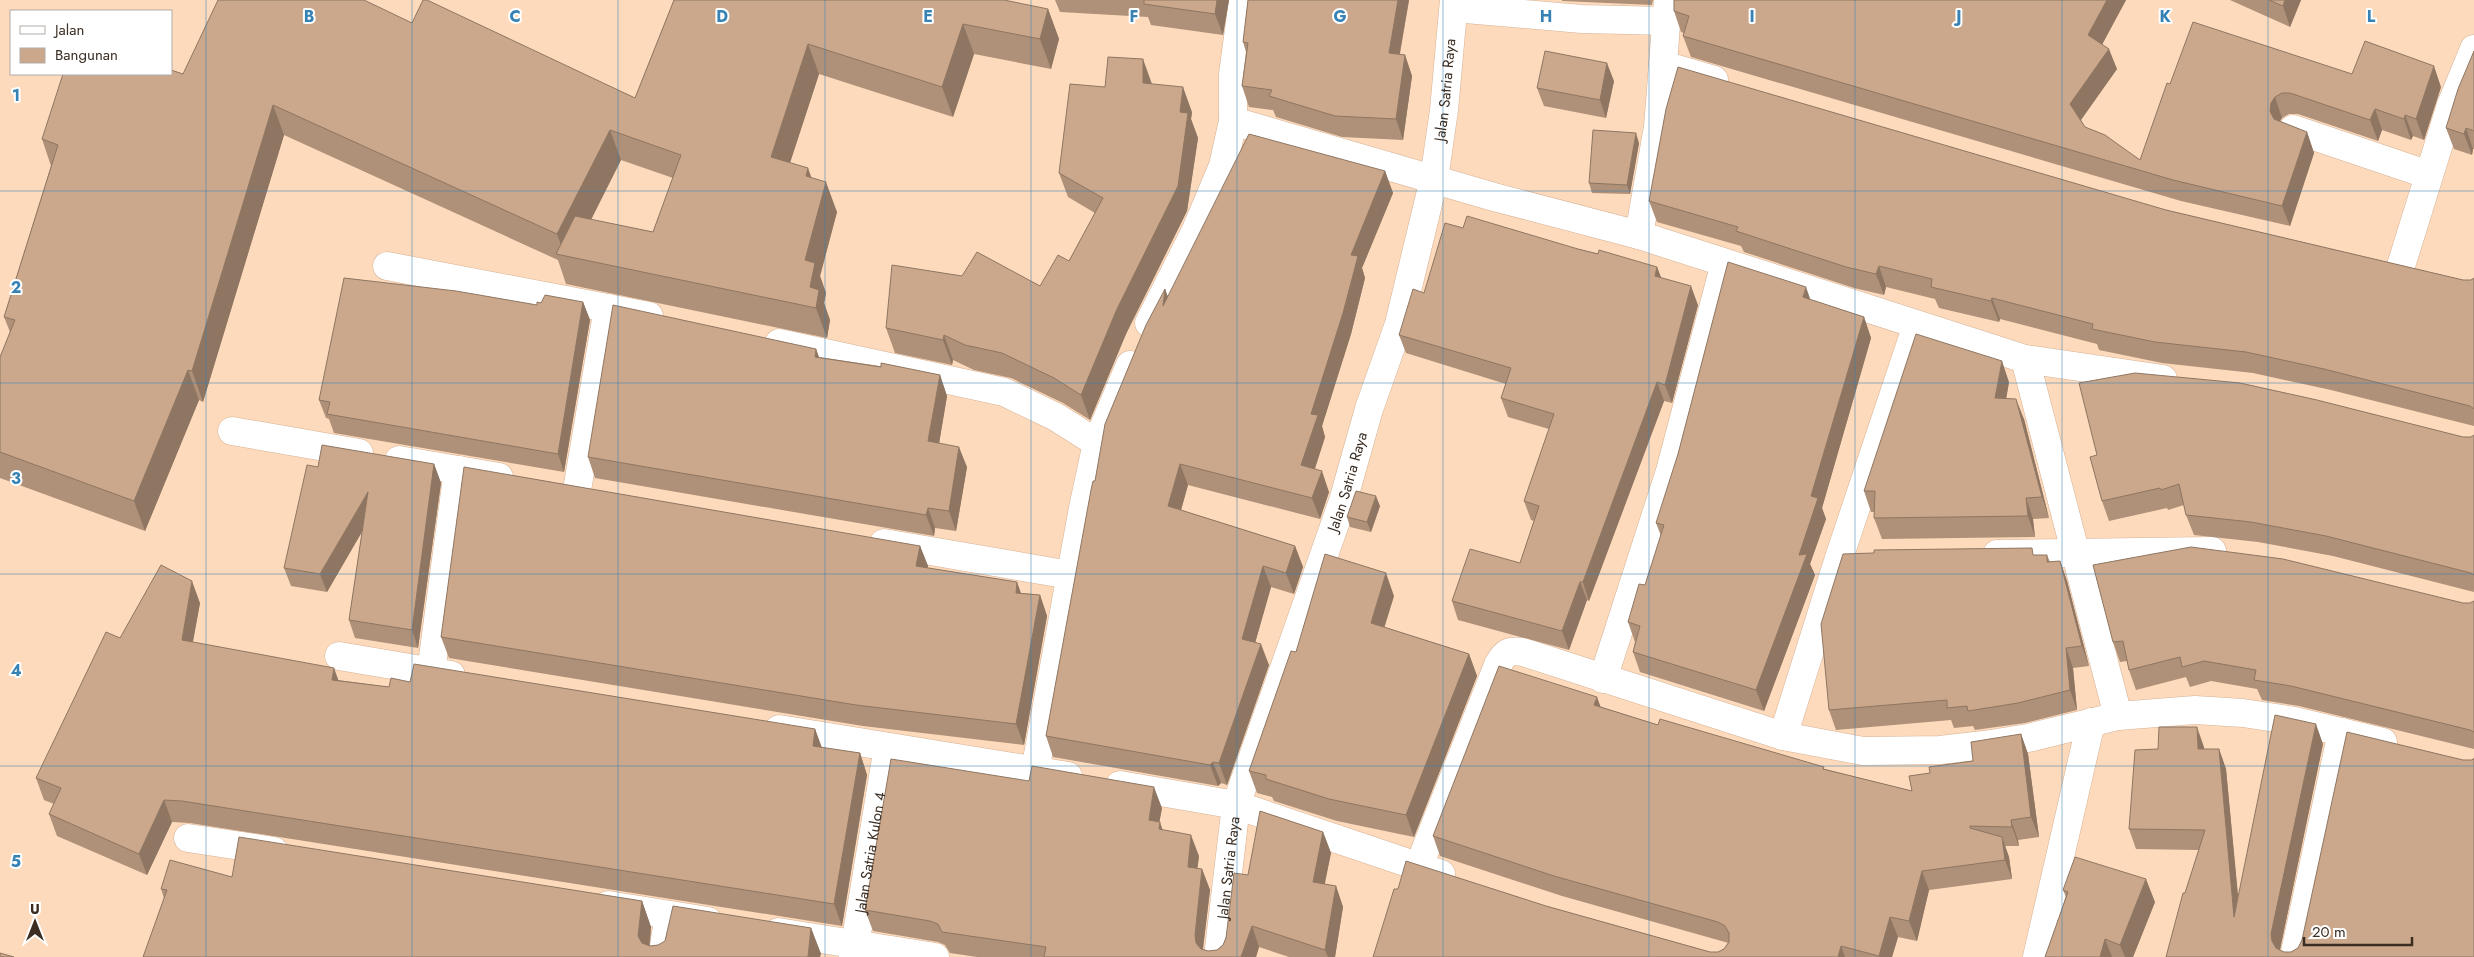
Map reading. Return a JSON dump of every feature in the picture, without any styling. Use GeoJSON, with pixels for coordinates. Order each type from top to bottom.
{"type":"FeatureCollection","features":[{"type":"Feature","properties":{"kind":"street"},"geometry":{"type":"LineString","coordinates":[[1035,771],[1070,575],[1097,443],[1140,340],[1196,230],[1223,166],[1233,121],[1233,74],[1243,0]]}},
{"type":"Feature","properties":{"kind":"street"},"geometry":{"type":"LineString","coordinates":[[1454,4],[1582,19],[1667,11],[1658,126],[1639,236]]}},
{"type":"Feature","properties":{"kind":"street","name":"Jalan Satria Raya"},"geometry":{"type":"LineString","coordinates":[[1218,957],[1236,805],[1343,501],[1369,409],[1399,324],[1434,179],[1444,110],[1454,4]]}},
{"type":"Feature","properties":{"kind":"street"},"geometry":{"type":"LineString","coordinates":[[2400,269],[2451,105],[2474,49]]}},
{"type":"Feature","properties":{"kind":"street"},"geometry":{"type":"LineString","coordinates":[[1663,65],[1737,87]]}},
{"type":"Feature","properties":{"kind":"street"},"geometry":{"type":"LineString","coordinates":[[1233,121],[1494,197],[1639,236],[2025,359],[2192,382]]}},
{"type":"Feature","properties":{"kind":"street"},"geometry":{"type":"LineString","coordinates":[[2293,129],[2429,175]]}},
{"type":"Feature","properties":{"kind":"street"},"geometry":{"type":"LineString","coordinates":[[2374,262],[2428,275]]}},
{"type":"Feature","properties":{"kind":"street"},"geometry":{"type":"LineString","coordinates":[[1603,679],[1670,471],[1725,264]]}},
{"type":"Feature","properties":{"kind":"street"},"geometry":{"type":"LineString","coordinates":[[388,266],[676,322]]}},
{"type":"Feature","properties":{"kind":"street"},"geometry":{"type":"LineString","coordinates":[[577,490],[608,308]]}},
{"type":"Feature","properties":{"kind":"street"},"geometry":{"type":"LineString","coordinates":[[1783,736],[1840,555],[1917,325]]}},
{"type":"Feature","properties":{"kind":"street"},"geometry":{"type":"LineString","coordinates":[[754,338],[1004,392],[1056,417],[1097,443]]}},
{"type":"Feature","properties":{"kind":"street"},"geometry":{"type":"LineString","coordinates":[[2025,359],[2118,716]]}},
{"type":"Feature","properties":{"kind":"street"},"geometry":{"type":"LineString","coordinates":[[232,431],[522,481]]}},
{"type":"Feature","properties":{"kind":"street"},"geometry":{"type":"LineString","coordinates":[[431,672],[458,470]]}},
{"type":"Feature","properties":{"kind":"street"},"geometry":{"type":"LineString","coordinates":[[549,486],[606,495]]}},
{"type":"Feature","properties":{"kind":"street"},"geometry":{"type":"LineString","coordinates":[[857,539],[1070,575]]}},
{"type":"Feature","properties":{"kind":"street"},"geometry":{"type":"LineString","coordinates":[[1977,554],[2182,550],[2235,553]]}},
{"type":"Feature","properties":{"kind":"street"},"geometry":{"type":"LineString","coordinates":[[1840,555],[1869,555]]}},
{"type":"Feature","properties":{"kind":"street"},"geometry":{"type":"LineString","coordinates":[[1419,866],[1503,656],[1512,650],[1783,736],[1863,751],[1940,750],[2028,738],[2118,716],[2195,710],[2242,713],[2296,721],[2408,748]]}},
{"type":"Feature","properties":{"kind":"street"},"geometry":{"type":"LineString","coordinates":[[339,656],[480,680]]}},
{"type":"Feature","properties":{"kind":"street"},"geometry":{"type":"LineString","coordinates":[[2037,957],[2092,722]]}},
{"type":"Feature","properties":{"kind":"street"},"geometry":{"type":"LineString","coordinates":[[752,724],[1236,805],[1465,881]]}},
{"type":"Feature","properties":{"kind":"street"},"geometry":{"type":"LineString","coordinates":[[2294,957],[2342,732]]}},
{"type":"Feature","properties":{"kind":"street","name":"Jalan Satria Kulon 4"},"geometry":{"type":"LineString","coordinates":[[854,951],[888,747]]}},
{"type":"Feature","properties":{"kind":"street"},"geometry":{"type":"LineString","coordinates":[[188,838],[296,854]]}},
{"type":"Feature","properties":{"kind":"street"},"geometry":{"type":"LineString","coordinates":[[581,900],[728,924]]}},
{"type":"Feature","properties":{"kind":"street"},"geometry":{"type":"LineString","coordinates":[[662,957],[669,915]]}},
{"type":"Feature","properties":{"kind":"street"},"geometry":{"type":"LineString","coordinates":[[757,929],[854,951],[935,957]]}},
{"type":"Feature","properties":{"kind":"building"},"geometry":{"type":"Polygon","coordinates":[[[218,0],[364,0],[412,23],[423,0],[427,0],[635,98],[674,0],[1004,0],[1048,9],[1040,39],[963,24],[942,87],[808,44],[771,157],[808,168],[806,176],[826,182],[805,260],[815,263],[810,287],[819,290],[816,308],[556,254],[575,216],[653,232],[681,155],[610,130],[557,234],[273,105],[192,371],[188,370],[134,501],[0,452],[0,357],[15,320],[4,317],[58,145],[42,139],[63,75],[172,75],[172,70],[183,74],[218,0]]]}},
{"type":"Feature","properties":{"kind":"building"},"geometry":{"type":"Polygon","coordinates":[[[1144,0],[1217,0],[1215,14],[1144,4],[1144,0]]]}},
{"type":"Feature","properties":{"kind":"building"},"geometry":{"type":"Polygon","coordinates":[[[1248,0],[1398,0],[1389,53],[1405,55],[1396,119],[1335,116],[1269,96],[1272,90],[1242,86],[1248,43],[1243,42],[1248,0]]]}},
{"type":"Feature","properties":{"kind":"building"},"geometry":{"type":"Polygon","coordinates":[[[1674,0],[2107,0],[2088,35],[2109,49],[2070,104],[2085,127],[2105,135],[2140,160],[2167,83],[2170,84],[2193,22],[2352,74],[2365,41],[2434,66],[2416,119],[2405,115],[2404,119],[2375,109],[2370,120],[2290,93],[2282,93],[2275,97],[2271,103],[2270,111],[2274,119],[2307,132],[2282,206],[2173,180],[1683,36],[1689,16],[1674,11],[1674,0]]]}},
{"type":"Feature","properties":{"kind":"building"},"geometry":{"type":"Polygon","coordinates":[[[2269,0],[2285,0],[2283,6],[2269,0]]]}},
{"type":"Feature","properties":{"kind":"building"},"geometry":{"type":"Polygon","coordinates":[[[1545,51],[1607,63],[1600,100],[1537,88],[1545,51]]]}},
{"type":"Feature","properties":{"kind":"building"},"geometry":{"type":"Polygon","coordinates":[[[2474,51],[2474,131],[2466,128],[2464,134],[2446,128],[2458,89],[2474,51]]]}},
{"type":"Feature","properties":{"kind":"building"},"geometry":{"type":"Polygon","coordinates":[[[1108,57],[1143,59],[1143,83],[1183,87],[1180,112],[1188,113],[1178,186],[1117,309],[1081,395],[1054,378],[1002,353],[965,345],[944,335],[943,340],[886,328],[892,265],[962,276],[977,252],[1040,286],[1058,255],[1069,261],[1103,198],[1059,173],[1070,84],[1105,87],[1108,57]]]}},
{"type":"Feature","properties":{"kind":"building"},"geometry":{"type":"Polygon","coordinates":[[[1678,67],[2166,210],[2463,280],[2474,278],[2474,409],[2470,406],[2324,369],[2246,352],[2155,342],[2092,329],[2093,324],[1992,298],[1991,301],[1931,287],[1932,279],[1879,266],[1876,274],[1846,267],[1736,231],[1738,227],[1649,201],[1666,109],[1678,67]]]}},
{"type":"Feature","properties":{"kind":"building"},"geometry":{"type":"Polygon","coordinates":[[[1593,130],[1636,133],[1627,185],[1589,183],[1593,130]]]}},
{"type":"Feature","properties":{"kind":"building"},"geometry":{"type":"Polygon","coordinates":[[[1249,134],[1385,171],[1351,255],[1358,256],[1343,313],[1311,414],[1318,415],[1301,465],[1322,471],[1312,498],[1180,464],[1168,506],[1295,546],[1286,573],[1263,566],[1242,639],[1261,644],[1219,763],[1213,762],[1210,765],[1046,736],[1105,424],[1146,325],[1165,289],[1163,306],[1249,134]]]}},
{"type":"Feature","properties":{"kind":"building"},"geometry":{"type":"Polygon","coordinates":[[[1467,216],[1578,249],[1598,254],[1599,250],[1657,267],[1655,276],[1691,286],[1665,385],[1657,382],[1583,582],[1580,582],[1562,631],[1452,601],[1470,549],[1520,563],[1539,506],[1524,501],[1554,414],[1501,398],[1511,368],[1399,335],[1413,289],[1424,293],[1445,223],[1463,228],[1467,216]]]}},
{"type":"Feature","properties":{"kind":"building"},"geometry":{"type":"Polygon","coordinates":[[[1728,262],[1806,287],[1803,297],[1864,317],[1811,496],[1818,498],[1799,555],[1807,554],[1756,690],[1633,652],[1640,626],[1628,622],[1639,584],[1645,585],[1664,525],[1656,523],[1678,454],[1728,262]]]}},
{"type":"Feature","properties":{"kind":"building"},"geometry":{"type":"Polygon","coordinates":[[[344,278],[456,291],[537,305],[537,302],[541,303],[545,295],[583,302],[558,454],[327,414],[330,402],[319,400],[344,278]]]}},
{"type":"Feature","properties":{"kind":"building"},"geometry":{"type":"Polygon","coordinates":[[[613,305],[816,349],[815,357],[881,367],[881,363],[940,375],[928,441],[959,447],[949,511],[928,508],[926,515],[588,457],[613,305]]]}},
{"type":"Feature","properties":{"kind":"building"},"geometry":{"type":"Polygon","coordinates":[[[1916,334],[2002,361],[1995,398],[2016,399],[2042,497],[2026,498],[2028,516],[1874,518],[1875,491],[1864,491],[1916,334]]]}},
{"type":"Feature","properties":{"kind":"building"},"geometry":{"type":"Polygon","coordinates":[[[2135,373],[2240,383],[2317,400],[2463,437],[2474,435],[2474,575],[2326,536],[2251,522],[2186,515],[2179,484],[2161,490],[2160,488],[2102,501],[2090,457],[2097,455],[2079,383],[2135,373]]]}},
{"type":"Feature","properties":{"kind":"building"},"geometry":{"type":"Polygon","coordinates":[[[322,445],[434,464],[412,630],[349,620],[368,492],[320,574],[284,568],[307,465],[318,467],[322,445]]]}},
{"type":"Feature","properties":{"kind":"building"},"geometry":{"type":"Polygon","coordinates":[[[464,467],[920,546],[916,566],[1017,582],[1016,593],[1040,595],[1016,724],[856,705],[441,637],[464,467]]]}},
{"type":"Feature","properties":{"kind":"building"},"geometry":{"type":"Polygon","coordinates":[[[1356,491],[1376,496],[1367,522],[1347,517],[1356,491]]]}},
{"type":"Feature","properties":{"kind":"building"},"geometry":{"type":"Polygon","coordinates":[[[2191,547],[2283,559],[2463,603],[2474,601],[2474,732],[2291,686],[2254,680],[2256,670],[2204,661],[2182,667],[2180,657],[2129,670],[2123,641],[2113,642],[2093,565],[2191,547]]]}},
{"type":"Feature","properties":{"kind":"building"},"geometry":{"type":"Polygon","coordinates":[[[2032,548],[2033,555],[2047,555],[2047,562],[2060,561],[2082,646],[2066,648],[2070,690],[2018,703],[1968,711],[1967,706],[1947,708],[1947,700],[1829,710],[1821,624],[1843,554],[1874,553],[1874,550],[2032,548]]]}},
{"type":"Feature","properties":{"kind":"building"},"geometry":{"type":"Polygon","coordinates":[[[1325,554],[1386,573],[1371,623],[1469,654],[1406,815],[1329,799],[1266,779],[1266,775],[1249,771],[1291,651],[1296,652],[1325,554]]]}},
{"type":"Feature","properties":{"kind":"building"},"geometry":{"type":"Polygon","coordinates":[[[161,565],[192,581],[182,640],[334,668],[332,680],[389,687],[391,678],[410,682],[414,664],[815,729],[813,746],[860,753],[834,904],[182,801],[164,800],[139,854],[49,814],[61,788],[36,778],[106,632],[120,638],[161,565]]]}},
{"type":"Feature","properties":{"kind":"building"},"geometry":{"type":"Polygon","coordinates":[[[1499,666],[1597,697],[1594,705],[1658,725],[1660,719],[1824,767],[1823,769],[1912,791],[1909,776],[1930,773],[1929,767],[1973,761],[1971,742],[2021,734],[2031,817],[2011,820],[2012,827],[1970,826],[1970,828],[2002,837],[2005,860],[1922,871],[1909,921],[1890,917],[1879,956],[1841,946],[1838,957],[1373,957],[1394,889],[1398,889],[1406,861],[1546,906],[1710,952],[1718,952],[1724,949],[1729,942],[1729,933],[1725,926],[1718,922],[1554,876],[1433,836],[1499,666]]]}},
{"type":"Feature","properties":{"kind":"building"},"geometry":{"type":"Polygon","coordinates":[[[2275,715],[2316,724],[2271,934],[2276,948],[2284,952],[2291,952],[2298,948],[2302,940],[2347,732],[2463,760],[2472,760],[2474,758],[2474,957],[2166,957],[2183,893],[2185,893],[2205,830],[2129,829],[2135,750],[2158,749],[2159,727],[2197,727],[2198,749],[2219,749],[2234,917],[2275,715]]]}},
{"type":"Feature","properties":{"kind":"building"},"geometry":{"type":"Polygon","coordinates":[[[891,759],[1029,781],[1032,766],[1154,787],[1149,820],[1160,822],[1159,829],[1191,835],[1188,867],[1202,869],[1195,935],[1196,943],[1201,949],[1208,951],[1217,950],[1223,945],[1226,938],[1234,873],[1248,875],[1260,811],[1323,832],[1313,882],[1336,886],[1325,950],[1252,926],[1241,957],[1044,957],[1046,947],[942,932],[938,924],[930,921],[865,910],[891,759]]]}},
{"type":"Feature","properties":{"kind":"building"},"geometry":{"type":"Polygon","coordinates":[[[239,837],[642,901],[638,936],[642,943],[650,946],[658,945],[665,941],[673,906],[811,928],[808,957],[143,957],[167,890],[161,889],[170,860],[232,877],[239,837]]]}},
{"type":"Feature","properties":{"kind":"building"},"geometry":{"type":"Polygon","coordinates":[[[2075,857],[2146,879],[2120,945],[2105,939],[2100,957],[2045,957],[2068,892],[2063,890],[2075,857]]]}},
{"type":"Feature","properties":{"kind":"building"},"geometry":{"type":"Polygon","coordinates":[[[0,953],[14,957],[0,957],[0,953]]]}}]}
